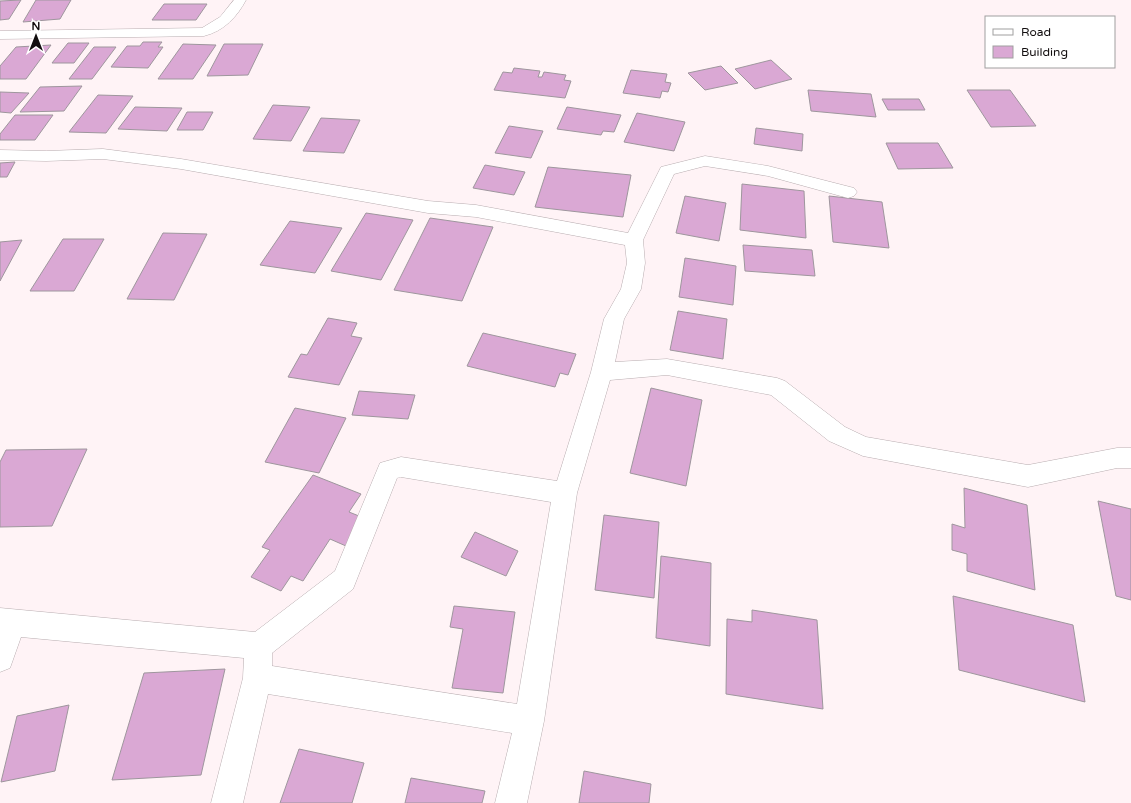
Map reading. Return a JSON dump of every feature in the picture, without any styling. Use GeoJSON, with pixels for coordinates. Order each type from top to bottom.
{"type":"FeatureCollection","features":[{"type":"Feature","properties":{"kind":"street"},"geometry":{"type":"LineString","coordinates":[[0,35],[113,32],[204,32],[221,25],[234,12],[240,0]]}},
{"type":"Feature","properties":{"kind":"street"},"geometry":{"type":"LineString","coordinates":[[0,154],[46,156],[104,154],[142,159],[428,207],[476,211],[634,240]]}},
{"type":"Feature","properties":{"kind":"street"},"geometry":{"type":"LineString","coordinates":[[511,803],[529,721],[566,493],[602,372],[614,319],[631,288],[636,263],[634,240],[667,171],[705,161],[768,171],[848,192]]}},
{"type":"Feature","properties":{"kind":"street"},"geometry":{"type":"LineString","coordinates":[[602,372],[667,367],[777,388],[837,434],[863,446],[1028,476],[1117,458],[1131,458]]}},
{"type":"Feature","properties":{"kind":"street"},"geometry":{"type":"LineString","coordinates":[[0,658],[6,623],[259,646],[344,580],[388,470],[401,466],[566,493]]}},
{"type":"Feature","properties":{"kind":"street"},"geometry":{"type":"LineString","coordinates":[[226,803],[257,678],[259,646]]}},
{"type":"Feature","properties":{"kind":"street"},"geometry":{"type":"LineString","coordinates":[[257,678],[529,721]]}},
{"type":"Feature","properties":{"kind":"building"},"geometry":{"type":"Polygon","coordinates":[[[21,0],[9,19],[0,20],[0,1],[21,0]]]}},
{"type":"Feature","properties":{"kind":"building"},"geometry":{"type":"Polygon","coordinates":[[[36,0],[71,0],[60,19],[23,22],[36,0]]]}},
{"type":"Feature","properties":{"kind":"building"},"geometry":{"type":"Polygon","coordinates":[[[164,4],[207,4],[196,20],[152,20],[164,4]]]}},
{"type":"Feature","properties":{"kind":"building"},"geometry":{"type":"Polygon","coordinates":[[[143,42],[162,42],[158,47],[163,47],[148,68],[111,67],[127,46],[140,46],[143,42]]]}},
{"type":"Feature","properties":{"kind":"building"},"geometry":{"type":"Polygon","coordinates":[[[68,43],[89,43],[74,63],[52,63],[68,43]]]}},
{"type":"Feature","properties":{"kind":"building"},"geometry":{"type":"Polygon","coordinates":[[[183,44],[216,45],[193,79],[158,79],[183,44]]]}},
{"type":"Feature","properties":{"kind":"building"},"geometry":{"type":"Polygon","coordinates":[[[224,44],[263,44],[248,75],[207,76],[224,44]]]}},
{"type":"Feature","properties":{"kind":"building"},"geometry":{"type":"Polygon","coordinates":[[[51,45],[26,79],[0,79],[0,66],[16,47],[51,45]]]}},
{"type":"Feature","properties":{"kind":"building"},"geometry":{"type":"Polygon","coordinates":[[[94,47],[116,47],[92,79],[69,79],[94,47]]]}},
{"type":"Feature","properties":{"kind":"building"},"geometry":{"type":"Polygon","coordinates":[[[771,60],[792,79],[755,89],[735,69],[771,60]]]}},
{"type":"Feature","properties":{"kind":"building"},"geometry":{"type":"Polygon","coordinates":[[[721,66],[738,83],[705,90],[688,73],[721,66]]]}},
{"type":"Feature","properties":{"kind":"building"},"geometry":{"type":"Polygon","coordinates":[[[514,68],[540,71],[538,77],[542,77],[544,72],[566,75],[564,80],[571,81],[565,98],[494,90],[503,72],[512,73],[514,68]]]}},
{"type":"Feature","properties":{"kind":"building"},"geometry":{"type":"Polygon","coordinates":[[[631,70],[667,74],[665,82],[671,83],[668,92],[662,91],[660,98],[623,93],[631,70]]]}},
{"type":"Feature","properties":{"kind":"building"},"geometry":{"type":"Polygon","coordinates":[[[82,86],[64,111],[20,112],[40,87],[82,86]]]}},
{"type":"Feature","properties":{"kind":"building"},"geometry":{"type":"Polygon","coordinates":[[[808,90],[871,94],[876,117],[811,111],[808,90]]]}},
{"type":"Feature","properties":{"kind":"building"},"geometry":{"type":"Polygon","coordinates":[[[967,90],[1010,90],[1036,126],[991,127],[967,90]]]}},
{"type":"Feature","properties":{"kind":"building"},"geometry":{"type":"Polygon","coordinates":[[[0,92],[29,93],[11,113],[0,112],[0,92]]]}},
{"type":"Feature","properties":{"kind":"building"},"geometry":{"type":"Polygon","coordinates":[[[98,95],[133,96],[106,133],[69,132],[98,95]]]}},
{"type":"Feature","properties":{"kind":"building"},"geometry":{"type":"Polygon","coordinates":[[[882,99],[919,99],[925,110],[888,110],[882,99]]]}},
{"type":"Feature","properties":{"kind":"building"},"geometry":{"type":"Polygon","coordinates":[[[273,105],[310,107],[291,141],[253,139],[273,105]]]}},
{"type":"Feature","properties":{"kind":"building"},"geometry":{"type":"Polygon","coordinates":[[[135,107],[182,108],[167,131],[118,129],[135,107]]]}},
{"type":"Feature","properties":{"kind":"building"},"geometry":{"type":"Polygon","coordinates":[[[567,107],[621,115],[614,132],[603,131],[601,135],[557,129],[567,107]]]}},
{"type":"Feature","properties":{"kind":"building"},"geometry":{"type":"Polygon","coordinates":[[[187,112],[213,112],[203,130],[177,130],[187,112]]]}},
{"type":"Feature","properties":{"kind":"building"},"geometry":{"type":"Polygon","coordinates":[[[637,113],[685,122],[674,151],[624,142],[637,113]]]}},
{"type":"Feature","properties":{"kind":"building"},"geometry":{"type":"Polygon","coordinates":[[[15,115],[53,115],[35,140],[0,140],[0,134],[15,115]]]}},
{"type":"Feature","properties":{"kind":"building"},"geometry":{"type":"Polygon","coordinates":[[[321,118],[360,120],[344,153],[303,151],[321,118]]]}},
{"type":"Feature","properties":{"kind":"building"},"geometry":{"type":"Polygon","coordinates":[[[509,126],[543,131],[531,158],[495,153],[509,126]]]}},
{"type":"Feature","properties":{"kind":"building"},"geometry":{"type":"Polygon","coordinates":[[[756,128],[803,134],[802,151],[754,144],[756,128]]]}},
{"type":"Feature","properties":{"kind":"building"},"geometry":{"type":"Polygon","coordinates":[[[886,143],[938,143],[953,168],[898,169],[886,143]]]}},
{"type":"Feature","properties":{"kind":"building"},"geometry":{"type":"Polygon","coordinates":[[[15,162],[7,177],[0,177],[0,163],[15,162]]]}},
{"type":"Feature","properties":{"kind":"building"},"geometry":{"type":"Polygon","coordinates":[[[485,165],[525,172],[514,195],[473,188],[485,165]]]}},
{"type":"Feature","properties":{"kind":"building"},"geometry":{"type":"Polygon","coordinates":[[[548,167],[631,175],[623,217],[535,207],[548,167]]]}},
{"type":"Feature","properties":{"kind":"building"},"geometry":{"type":"Polygon","coordinates":[[[742,184],[804,191],[806,238],[740,230],[742,184]]]}},
{"type":"Feature","properties":{"kind":"building"},"geometry":{"type":"Polygon","coordinates":[[[685,196],[726,203],[719,241],[676,233],[685,196]]]}},
{"type":"Feature","properties":{"kind":"building"},"geometry":{"type":"Polygon","coordinates":[[[829,196],[882,202],[889,248],[833,242],[829,196]]]}},
{"type":"Feature","properties":{"kind":"building"},"geometry":{"type":"Polygon","coordinates":[[[366,213],[413,220],[381,280],[331,271],[366,213]]]}},
{"type":"Feature","properties":{"kind":"building"},"geometry":{"type":"Polygon","coordinates":[[[430,218],[493,227],[462,301],[394,290],[430,218]]]}},
{"type":"Feature","properties":{"kind":"building"},"geometry":{"type":"Polygon","coordinates":[[[290,221],[342,228],[315,273],[260,265],[290,221]]]}},
{"type":"Feature","properties":{"kind":"building"},"geometry":{"type":"Polygon","coordinates":[[[163,233],[207,234],[174,300],[127,299],[163,233]]]}},
{"type":"Feature","properties":{"kind":"building"},"geometry":{"type":"Polygon","coordinates":[[[63,239],[104,239],[74,291],[30,291],[63,239]]]}},
{"type":"Feature","properties":{"kind":"building"},"geometry":{"type":"Polygon","coordinates":[[[22,240],[0,281],[0,242],[22,240]]]}},
{"type":"Feature","properties":{"kind":"building"},"geometry":{"type":"Polygon","coordinates":[[[743,245],[812,250],[815,276],[745,271],[743,245]]]}},
{"type":"Feature","properties":{"kind":"building"},"geometry":{"type":"Polygon","coordinates":[[[685,258],[736,266],[733,305],[679,297],[685,258]]]}},
{"type":"Feature","properties":{"kind":"building"},"geometry":{"type":"Polygon","coordinates":[[[678,311],[727,319],[723,359],[670,350],[678,311]]]}},
{"type":"Feature","properties":{"kind":"building"},"geometry":{"type":"Polygon","coordinates":[[[328,318],[357,323],[351,336],[362,338],[339,385],[288,377],[301,354],[307,355],[328,318]]]}},
{"type":"Feature","properties":{"kind":"building"},"geometry":{"type":"Polygon","coordinates":[[[483,333],[576,354],[568,375],[560,373],[555,387],[467,366],[483,333]]]}},
{"type":"Feature","properties":{"kind":"building"},"geometry":{"type":"Polygon","coordinates":[[[651,388],[702,400],[686,486],[630,473],[651,388]]]}},
{"type":"Feature","properties":{"kind":"building"},"geometry":{"type":"Polygon","coordinates":[[[359,391],[415,395],[408,419],[352,415],[359,391]]]}},
{"type":"Feature","properties":{"kind":"building"},"geometry":{"type":"Polygon","coordinates":[[[295,408],[346,418],[319,473],[265,462],[295,408]]]}},
{"type":"Feature","properties":{"kind":"building"},"geometry":{"type":"Polygon","coordinates":[[[87,449],[52,526],[0,527],[0,462],[6,450],[87,449]]]}},
{"type":"Feature","properties":{"kind":"building"},"geometry":{"type":"Polygon","coordinates":[[[313,475],[361,494],[349,512],[364,518],[346,546],[330,539],[303,581],[291,576],[281,591],[251,577],[270,550],[262,547],[313,475]]]}},
{"type":"Feature","properties":{"kind":"building"},"geometry":{"type":"Polygon","coordinates":[[[964,488],[1027,505],[1035,590],[967,571],[967,554],[952,550],[952,524],[965,528],[964,488]]]}},
{"type":"Feature","properties":{"kind":"building"},"geometry":{"type":"Polygon","coordinates":[[[1098,501],[1131,509],[1131,600],[1116,596],[1098,501]]]}},
{"type":"Feature","properties":{"kind":"building"},"geometry":{"type":"Polygon","coordinates":[[[604,515],[659,522],[654,598],[595,590],[604,515]]]}},
{"type":"Feature","properties":{"kind":"building"},"geometry":{"type":"Polygon","coordinates":[[[475,532],[518,551],[506,576],[461,557],[475,532]]]}},
{"type":"Feature","properties":{"kind":"building"},"geometry":{"type":"Polygon","coordinates":[[[661,556],[711,563],[710,646],[656,638],[661,556]]]}},
{"type":"Feature","properties":{"kind":"building"},"geometry":{"type":"Polygon","coordinates":[[[953,596],[1073,625],[1085,702],[959,670],[953,596]]]}},
{"type":"Feature","properties":{"kind":"building"},"geometry":{"type":"Polygon","coordinates":[[[454,606],[515,612],[503,693],[452,688],[463,629],[450,627],[454,606]]]}},
{"type":"Feature","properties":{"kind":"building"},"geometry":{"type":"Polygon","coordinates":[[[752,610],[817,620],[823,709],[726,694],[727,619],[752,622],[752,610]]]}},
{"type":"Feature","properties":{"kind":"building"},"geometry":{"type":"Polygon","coordinates":[[[225,669],[201,775],[112,780],[144,673],[225,669]]]}},
{"type":"Feature","properties":{"kind":"building"},"geometry":{"type":"Polygon","coordinates":[[[69,705],[55,771],[1,782],[17,716],[69,705]]]}},
{"type":"Feature","properties":{"kind":"building"},"geometry":{"type":"Polygon","coordinates":[[[299,749],[364,763],[352,803],[280,803],[299,749]]]}},
{"type":"Feature","properties":{"kind":"building"},"geometry":{"type":"Polygon","coordinates":[[[584,771],[651,784],[649,803],[579,803],[584,771]]]}},
{"type":"Feature","properties":{"kind":"building"},"geometry":{"type":"Polygon","coordinates":[[[411,778],[485,791],[482,803],[405,803],[411,778]]]}}]}
